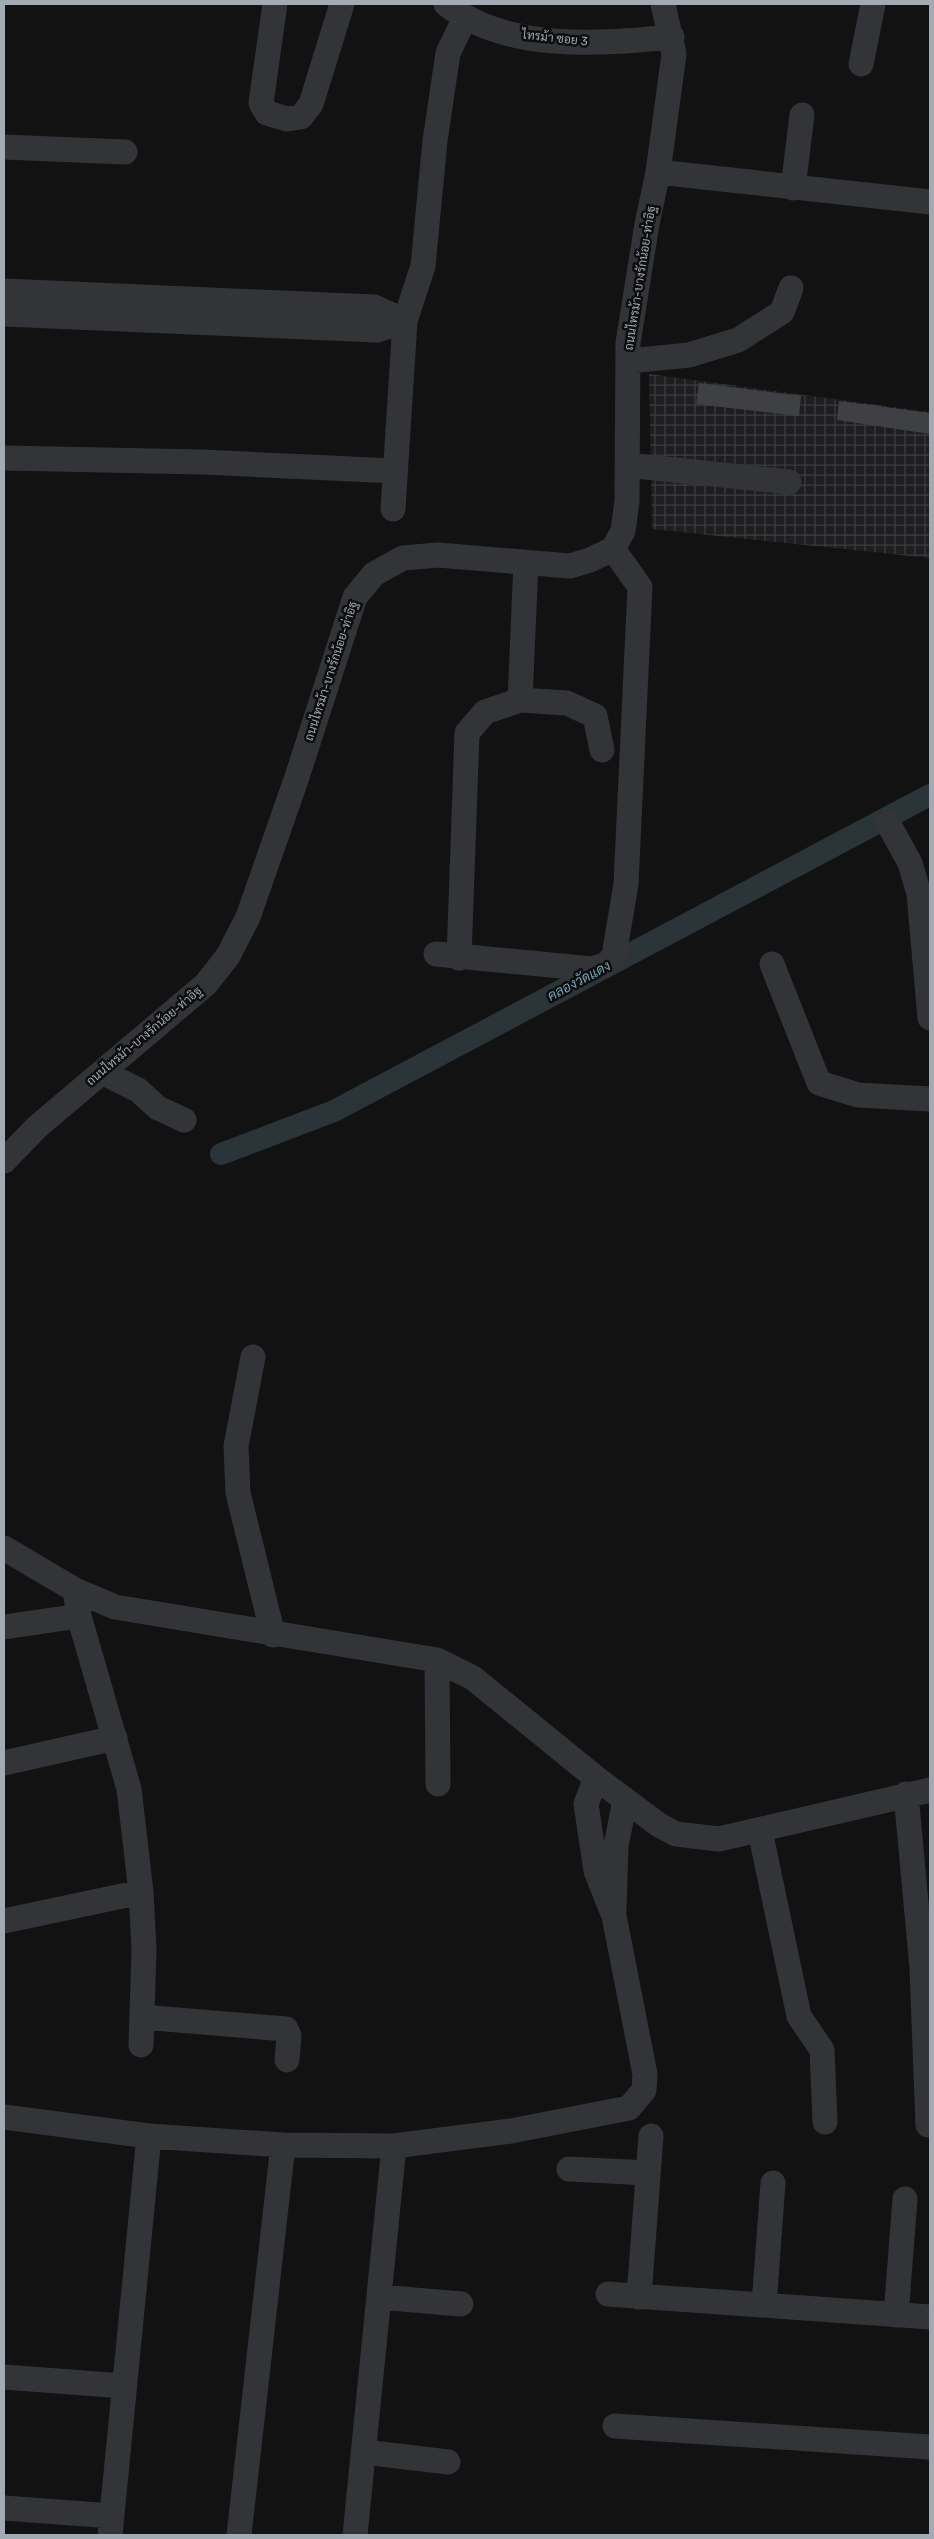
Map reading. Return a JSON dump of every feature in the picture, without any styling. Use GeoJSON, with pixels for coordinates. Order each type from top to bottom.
{"type":"FeatureCollection","features":[{"type":"Feature","properties":{"kind":"street"},"geometry":{"type":"LineString","coordinates":[[275,4],[261,103],[266,112],[287,119],[301,117],[311,104],[342,4]]}},
{"type":"Feature","properties":{"kind":"street","name":"ถนนไทรม้า-บางรักน้อย-ท่าอิฐ"},"geometry":{"type":"LineString","coordinates":[[4,1161],[36,1126],[206,984],[228,956],[248,917],[297,777],[355,597],[374,574],[403,558],[438,555],[570,566],[590,560],[614,549],[623,531],[627,465],[628,343],[646,224],[658,172],[674,54],[672,37],[663,4]]}},
{"type":"Feature","properties":{"kind":"street"},"geometry":{"type":"LineString","coordinates":[[861,64],[873,4]]}},
{"type":"Feature","properties":{"kind":"street"},"geometry":{"type":"LineString","coordinates":[[393,509],[405,321],[423,266],[435,141],[455,11]]}},
{"type":"Feature","properties":{"kind":"street","name":"ไทรม้า ซอย 3"},"geometry":{"type":"LineString","coordinates":[[455,11],[494,30],[545,39],[606,43],[672,37]]}},
{"type":"Feature","properties":{"kind":"street"},"geometry":{"type":"LineString","coordinates":[[793,188],[802,115]]}},
{"type":"Feature","properties":{"kind":"street"},"geometry":{"type":"LineString","coordinates":[[4,146],[125,152]]}},
{"type":"Feature","properties":{"kind":"street"},"geometry":{"type":"LineString","coordinates":[[658,172],[930,202]]}},
{"type":"Feature","properties":{"kind":"street"},"geometry":{"type":"LineString","coordinates":[[628,361],[689,354],[738,340],[782,312],[792,288]]}},
{"type":"Feature","properties":{"kind":"street"},"geometry":{"type":"LineString","coordinates":[[4,292],[374,307],[405,321]]}},
{"type":"Feature","properties":{"kind":"street"},"geometry":{"type":"LineString","coordinates":[[4,314],[377,330],[405,321]]}},
{"type":"Feature","properties":{"kind":"street"},"geometry":{"type":"LineString","coordinates":[[4,458],[203,462],[395,471]]}},
{"type":"Feature","properties":{"kind":"street"},"geometry":{"type":"LineString","coordinates":[[627,465],[789,482]]}},
{"type":"Feature","properties":{"kind":"street"},"geometry":{"type":"LineString","coordinates":[[602,750],[595,716],[567,703],[520,700],[486,712],[467,734],[447,956],[592,969],[605,965],[614,956],[626,884],[640,587],[614,549]]}},
{"type":"Feature","properties":{"kind":"street"},"geometry":{"type":"LineString","coordinates":[[520,700],[526,563]]}},
{"type":"Feature","properties":{"kind":"street"},"geometry":{"type":"LineString","coordinates":[[888,823],[910,863],[922,874],[919,894],[930,1018]]}},
{"type":"Feature","properties":{"kind":"street"},"geometry":{"type":"LineString","coordinates":[[772,964],[819,1083],[858,1096],[930,1099]]}},
{"type":"Feature","properties":{"kind":"street"},"geometry":{"type":"LineString","coordinates":[[102,1072],[138,1090],[158,1108],[184,1120]]}},
{"type":"Feature","properties":{"kind":"street"},"geometry":{"type":"LineString","coordinates":[[253,1357],[236,1446],[238,1493],[274,1635]]}},
{"type":"Feature","properties":{"kind":"street"},"geometry":{"type":"LineString","coordinates":[[4,1548],[75,1590],[115,1608],[437,1660],[473,1678],[596,1778],[659,1825],[676,1834],[718,1839],[760,1831],[906,1794],[930,1790]]}},
{"type":"Feature","properties":{"kind":"street"},"geometry":{"type":"LineString","coordinates":[[75,1590],[80,1616],[129,1789],[141,1892],[144,1950],[141,2045]]}},
{"type":"Feature","properties":{"kind":"street"},"geometry":{"type":"LineString","coordinates":[[4,1627],[80,1616]]}},
{"type":"Feature","properties":{"kind":"street"},"geometry":{"type":"LineString","coordinates":[[437,1660],[438,1784]]}},
{"type":"Feature","properties":{"kind":"street"},"geometry":{"type":"LineString","coordinates":[[4,1763],[114,1738]]}},
{"type":"Feature","properties":{"kind":"street"},"geometry":{"type":"LineString","coordinates":[[4,2117],[149,2136],[283,2145],[394,2146],[511,2132],[629,2108],[644,2090],[645,2074],[614,1916],[596,1871],[586,1804],[596,1778]]}},
{"type":"Feature","properties":{"kind":"street"},"geometry":{"type":"LineString","coordinates":[[906,1794],[922,1968],[928,2125]]}},
{"type":"Feature","properties":{"kind":"street"},"geometry":{"type":"LineString","coordinates":[[614,1916],[617,1866],[616,1846],[625,1800]]}},
{"type":"Feature","properties":{"kind":"street"},"geometry":{"type":"LineString","coordinates":[[760,1831],[799,2016],[822,2050],[824,2122]]}},
{"type":"Feature","properties":{"kind":"street"},"geometry":{"type":"LineString","coordinates":[[4,1921],[141,1892]]}},
{"type":"Feature","properties":{"kind":"street"},"geometry":{"type":"LineString","coordinates":[[142,2017],[286,2030],[289,2036],[287,2060]]}},
{"type":"Feature","properties":{"kind":"street"},"geometry":{"type":"LineString","coordinates":[[4,2508],[111,2526],[149,2136]]}},
{"type":"Feature","properties":{"kind":"street"},"geometry":{"type":"LineString","coordinates":[[639,2297],[651,2136]]}},
{"type":"Feature","properties":{"kind":"street"},"geometry":{"type":"LineString","coordinates":[[239,2535],[283,2145]]}},
{"type":"Feature","properties":{"kind":"street"},"geometry":{"type":"LineString","coordinates":[[355,2535],[394,2146]]}},
{"type":"Feature","properties":{"kind":"street"},"geometry":{"type":"LineString","coordinates":[[569,2169],[648,2173]]}},
{"type":"Feature","properties":{"kind":"street"},"geometry":{"type":"LineString","coordinates":[[764,2305],[773,2183]]}},
{"type":"Feature","properties":{"kind":"street"},"geometry":{"type":"LineString","coordinates":[[896,2315],[905,2199]]}},
{"type":"Feature","properties":{"kind":"street"},"geometry":{"type":"LineString","coordinates":[[608,2294],[930,2317]]}},
{"type":"Feature","properties":{"kind":"street"},"geometry":{"type":"LineString","coordinates":[[379,2297],[461,2304]]}},
{"type":"Feature","properties":{"kind":"street"},"geometry":{"type":"LineString","coordinates":[[4,2377],[124,2386]]}},
{"type":"Feature","properties":{"kind":"street"},"geometry":{"type":"LineString","coordinates":[[615,2426],[930,2447]]}},
{"type":"Feature","properties":{"kind":"street"},"geometry":{"type":"LineString","coordinates":[[364,2452],[448,2462]]}},
{"type":"Feature","properties":{"kind":"shaded area"},"geometry":{"type":"Polygon","coordinates":[[[649,374],[930,412],[930,558],[652,529],[649,374]]]}},
{"type":"Feature","properties":{"kind":"building"},"geometry":{"type":"Polygon","coordinates":[[[699,383],[801,396],[799,416],[696,404],[699,383]]]}},
{"type":"Feature","properties":{"kind":"building"},"geometry":{"type":"Polygon","coordinates":[[[839,401],[930,413],[930,434],[837,420],[839,401]]]}},
{"type":"Feature","properties":{"kind":"waterway","name":"คลองวัดแดง"},"geometry":{"type":"LineString","coordinates":[[221,1154],[334,1111],[930,795]]}}]}
